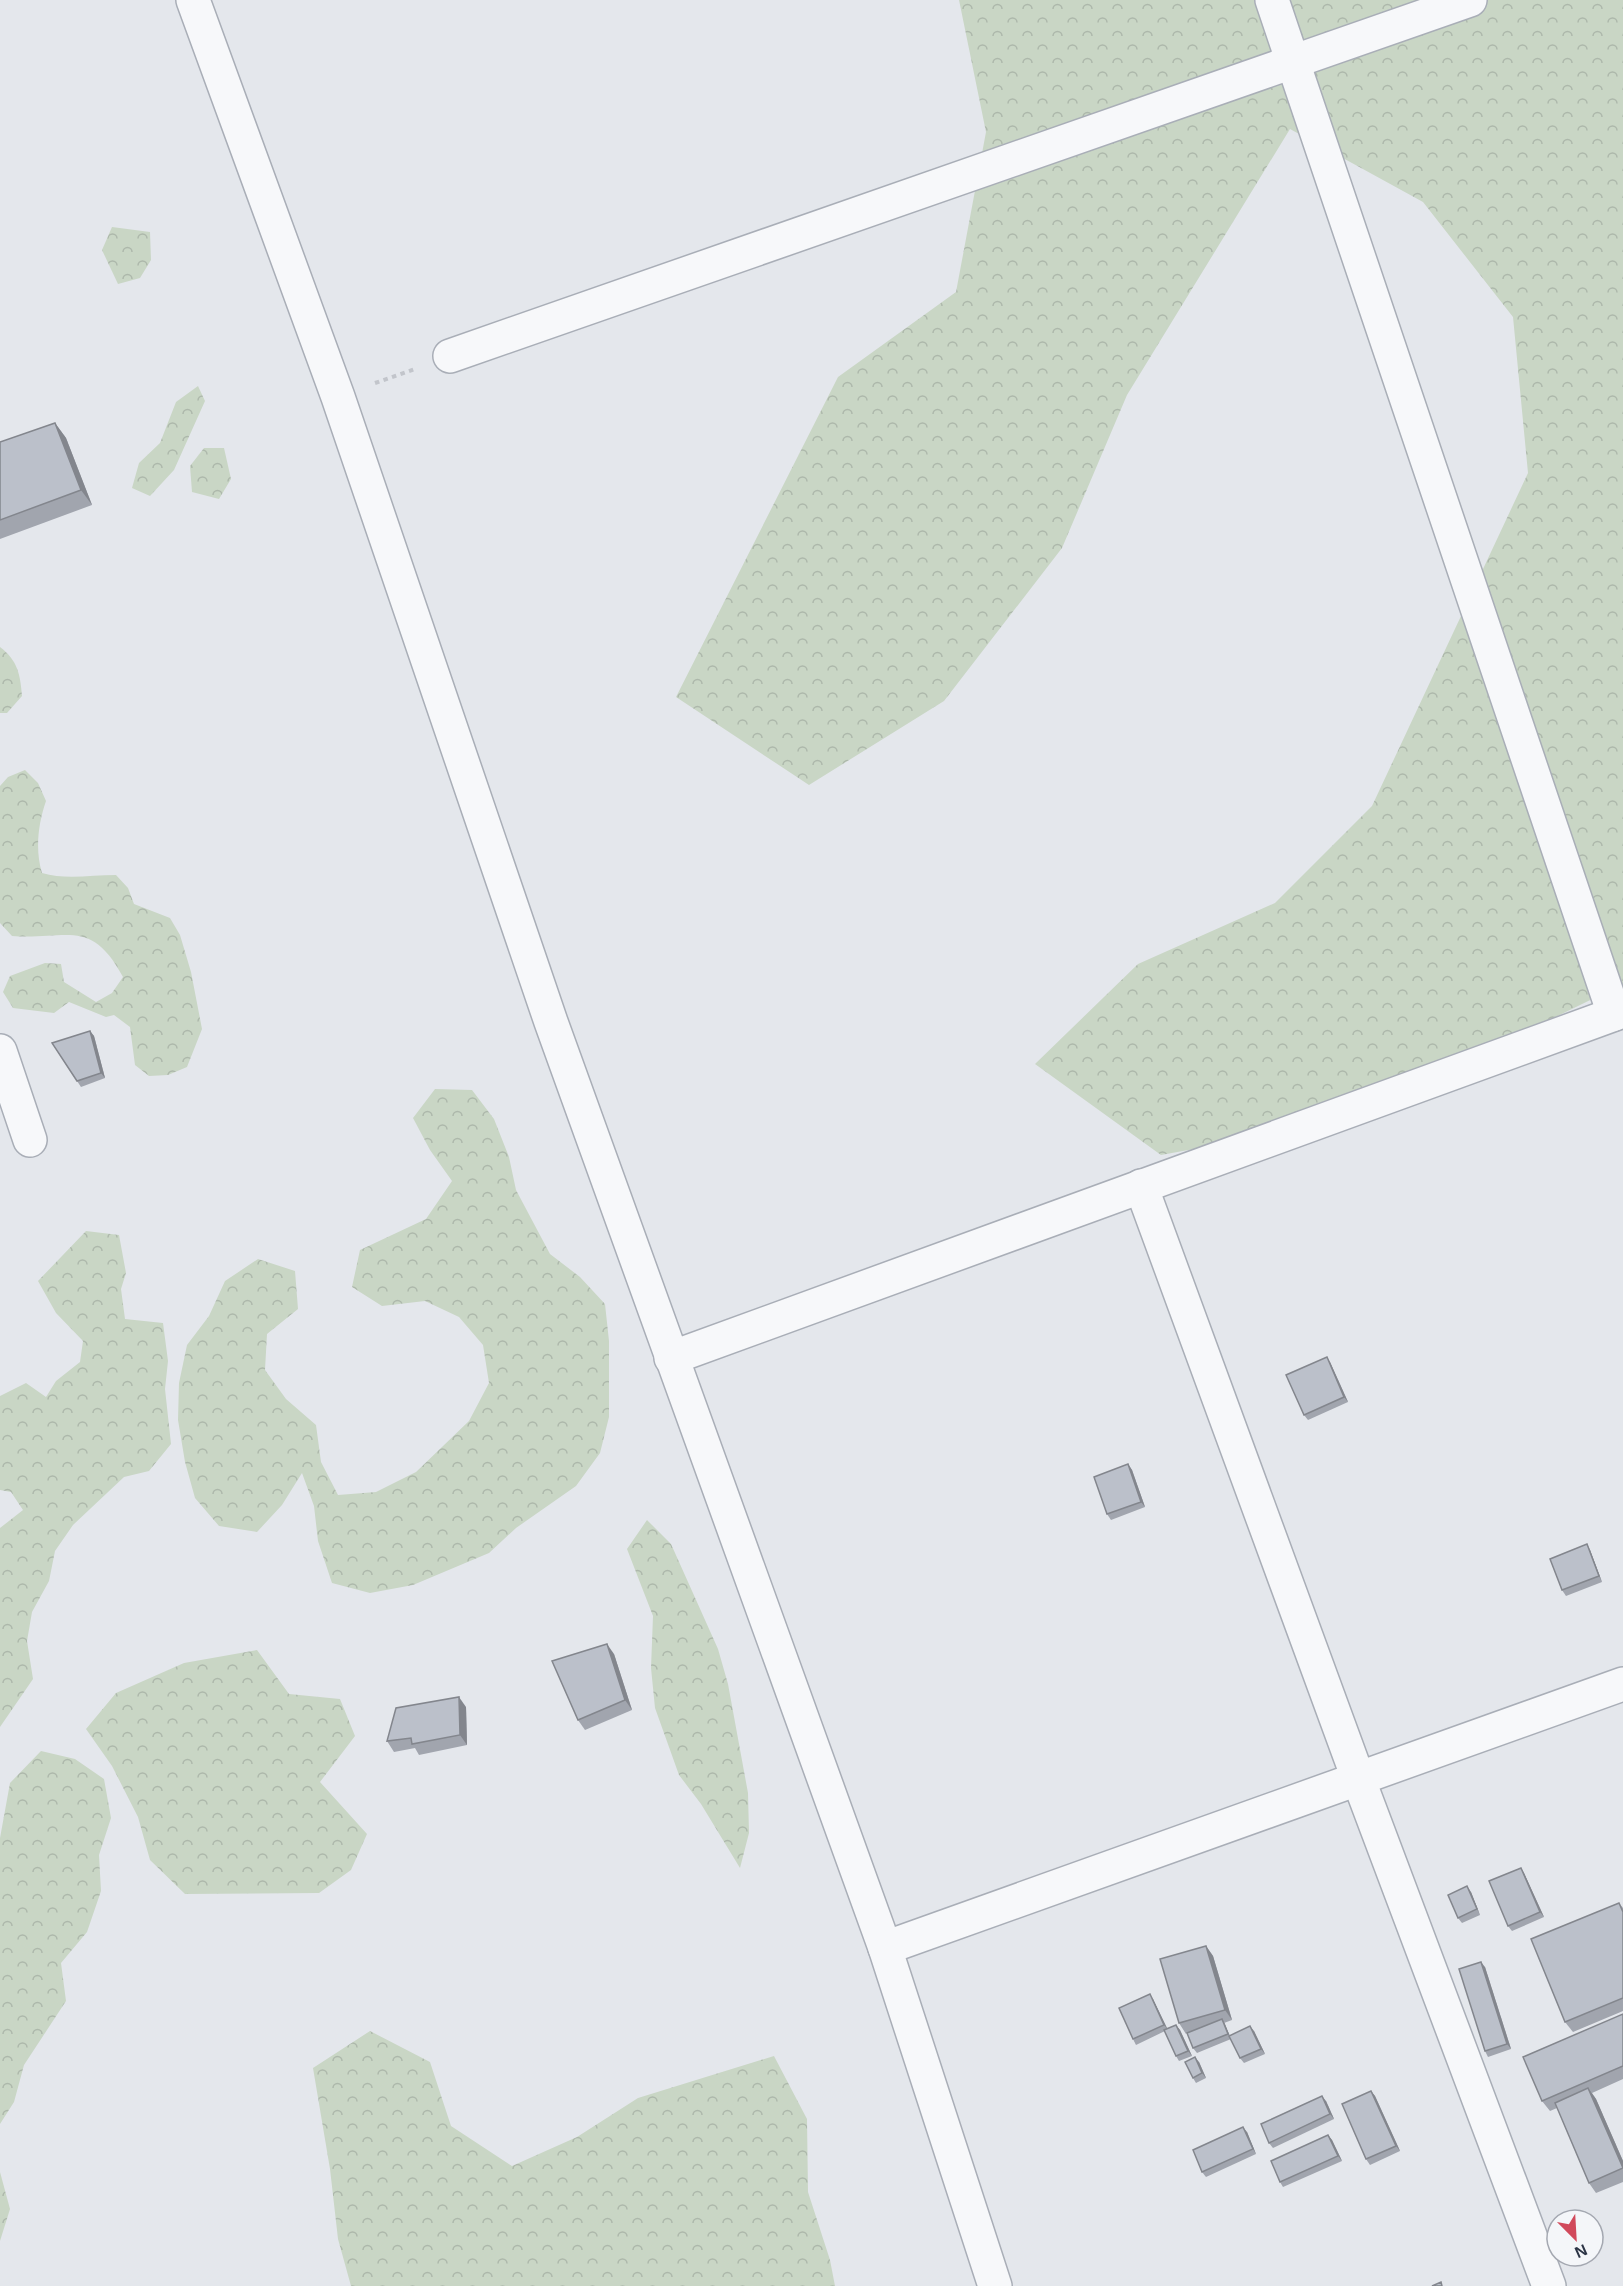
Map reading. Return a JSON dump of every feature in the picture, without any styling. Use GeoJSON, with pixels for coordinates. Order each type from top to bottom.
{"type":"FeatureCollection","features":[{"type":"Feature","properties":{"kind":"street"},"geometry":{"type":"LineString","coordinates":[[193,0],[338,397],[551,1022],[885,1948],[995,2286]]}},
{"type":"Feature","properties":{"kind":"street"},"geometry":{"type":"LineString","coordinates":[[671,1358],[1619,1012],[1272,0]]}},
{"type":"Feature","properties":{"kind":"street"},"geometry":{"type":"LineString","coordinates":[[450,356],[1470,0]]}},
{"type":"Feature","properties":{"kind":"street"},"geometry":{"type":"LineString","coordinates":[[0,1051],[30,1140]]}},
{"type":"Feature","properties":{"kind":"street"},"geometry":{"type":"LineString","coordinates":[[1141,1186],[1358,1778],[1549,2286]]}},
{"type":"Feature","properties":{"kind":"street"},"geometry":{"type":"LineString","coordinates":[[885,1948],[1623,1684]]}},
{"type":"Feature","properties":{"kind":"path"},"geometry":{"type":"LineString","coordinates":[[338,397],[450,356]]}},
{"type":"Feature","properties":{"kind":"green space"},"geometry":{"type":"Polygon","coordinates":[[[959,0],[1623,0],[1623,984],[1341,1122],[1161,1155],[1035,1064],[1138,964],[1275,903],[1372,806],[1528,473],[1513,317],[1423,202],[1290,129],[1127,395],[1062,548],[944,701],[809,785],[676,697],[838,377],[956,292],[986,132],[959,0]]]}},
{"type":"Feature","properties":{"kind":"green space"},"geometry":{"type":"Polygon","coordinates":[[[112,227],[150,232],[151,260],[140,278],[118,284],[102,250],[112,227]]]}},
{"type":"Feature","properties":{"kind":"green space"},"geometry":{"type":"Polygon","coordinates":[[[198,386],[205,401],[174,470],[150,496],[132,488],[139,463],[160,443],[176,402],[198,386]]]}},
{"type":"Feature","properties":{"kind":"green space"},"geometry":{"type":"Polygon","coordinates":[[[204,448],[224,448],[231,479],[219,499],[192,492],[190,466],[204,448]]]}},
{"type":"Feature","properties":{"kind":"green space"},"geometry":{"type":"Polygon","coordinates":[[[0,647],[14,663],[19,675],[22,696],[7,713],[0,713],[0,647]]]}},
{"type":"Feature","properties":{"kind":"green space"},"geometry":{"type":"Polygon","coordinates":[[[25,770],[38,783],[46,801],[38,837],[42,873],[69,877],[116,875],[128,888],[134,904],[170,918],[180,935],[191,972],[202,1029],[187,1067],[168,1075],[149,1076],[135,1065],[130,1027],[114,1015],[106,1017],[69,1002],[54,1013],[13,1008],[3,992],[10,976],[45,963],[61,964],[64,982],[96,1002],[112,993],[123,977],[100,946],[88,939],[63,935],[12,936],[0,923],[0,786],[8,777],[25,770]]]}},
{"type":"Feature","properties":{"kind":"green space"},"geometry":{"type":"Polygon","coordinates":[[[435,1089],[472,1090],[494,1119],[509,1157],[516,1190],[550,1254],[580,1277],[605,1304],[609,1341],[609,1417],[600,1453],[576,1486],[516,1528],[489,1553],[413,1585],[370,1593],[332,1583],[318,1541],[314,1506],[302,1473],[282,1505],[257,1532],[219,1526],[195,1498],[185,1462],[178,1420],[179,1383],[187,1345],[209,1316],[225,1281],[258,1259],[295,1271],[298,1309],[267,1334],[265,1370],[286,1399],[316,1425],[321,1462],[338,1495],[376,1492],[416,1472],[469,1421],[489,1383],[483,1345],[459,1317],[425,1301],[382,1306],[352,1287],[360,1250],[426,1219],[452,1181],[430,1150],[413,1118],[435,1089]]]}},
{"type":"Feature","properties":{"kind":"green space"},"geometry":{"type":"Polygon","coordinates":[[[86,1231],[119,1235],[126,1273],[121,1289],[125,1319],[163,1323],[168,1361],[165,1389],[171,1444],[149,1471],[124,1477],[73,1525],[55,1551],[49,1581],[32,1612],[27,1641],[33,1679],[0,1727],[0,1528],[23,1510],[11,1492],[0,1490],[0,1396],[26,1383],[46,1397],[56,1381],[80,1362],[83,1341],[56,1313],[38,1281],[86,1231]]]}},
{"type":"Feature","properties":{"kind":"green space"},"geometry":{"type":"Polygon","coordinates":[[[647,1520],[671,1544],[718,1649],[728,1684],[748,1793],[749,1833],[740,1868],[701,1804],[679,1775],[655,1708],[651,1668],[653,1616],[627,1549],[647,1520]]]}},
{"type":"Feature","properties":{"kind":"green space"},"geometry":{"type":"Polygon","coordinates":[[[257,1650],[289,1694],[340,1699],[355,1736],[320,1782],[367,1834],[351,1870],[319,1893],[185,1894],[150,1860],[138,1817],[112,1766],[86,1729],[116,1693],[184,1663],[257,1650]]]}},
{"type":"Feature","properties":{"kind":"green space"},"geometry":{"type":"Polygon","coordinates":[[[41,1751],[75,1759],[104,1779],[111,1818],[99,1855],[101,1891],[87,1932],[61,1963],[66,2001],[24,2065],[14,2102],[0,2124],[0,1838],[10,1783],[41,1751]]]}},
{"type":"Feature","properties":{"kind":"green space"},"geometry":{"type":"Polygon","coordinates":[[[370,2031],[430,2062],[451,2126],[512,2166],[577,2137],[638,2098],[774,2056],[807,2119],[808,2192],[830,2260],[835,2286],[351,2286],[338,2239],[330,2169],[313,2068],[370,2031]]]}},
{"type":"Feature","properties":{"kind":"green space"},"geometry":{"type":"Polygon","coordinates":[[[0,2172],[10,2209],[0,2241],[0,2172]]]}},
{"type":"Feature","properties":{"kind":"building"},"geometry":{"type":"Polygon","coordinates":[[[55,423],[81,490],[0,520],[0,442],[55,423]]]}},
{"type":"Feature","properties":{"kind":"building"},"geometry":{"type":"Polygon","coordinates":[[[90,1031],[101,1073],[77,1081],[52,1043],[90,1031]]]}},
{"type":"Feature","properties":{"kind":"building"},"geometry":{"type":"Polygon","coordinates":[[[1327,1357],[1344,1397],[1304,1415],[1286,1375],[1327,1357]]]}},
{"type":"Feature","properties":{"kind":"building"},"geometry":{"type":"Polygon","coordinates":[[[1128,1464],[1141,1502],[1107,1514],[1094,1477],[1128,1464]]]}},
{"type":"Feature","properties":{"kind":"building"},"geometry":{"type":"Polygon","coordinates":[[[1587,1544],[1599,1576],[1562,1590],[1550,1559],[1587,1544]]]}},
{"type":"Feature","properties":{"kind":"building"},"geometry":{"type":"Polygon","coordinates":[[[607,1644],[625,1700],[578,1720],[552,1661],[607,1644]]]}},
{"type":"Feature","properties":{"kind":"building"},"geometry":{"type":"Polygon","coordinates":[[[459,1697],[460,1735],[412,1744],[411,1738],[387,1741],[396,1708],[459,1697]]]}},
{"type":"Feature","properties":{"kind":"building"},"geometry":{"type":"Polygon","coordinates":[[[1521,1868],[1540,1912],[1508,1926],[1489,1881],[1521,1868]]]}},
{"type":"Feature","properties":{"kind":"building"},"geometry":{"type":"Polygon","coordinates":[[[1467,1886],[1477,1909],[1458,1918],[1448,1895],[1467,1886]]]}},
{"type":"Feature","properties":{"kind":"building"},"geometry":{"type":"Polygon","coordinates":[[[1619,1903],[1623,1912],[1623,1998],[1565,2022],[1531,1939],[1619,1903]]]}},
{"type":"Feature","properties":{"kind":"building"},"geometry":{"type":"Polygon","coordinates":[[[1206,1946],[1225,2010],[1179,2023],[1160,1959],[1206,1946]]]}},
{"type":"Feature","properties":{"kind":"building"},"geometry":{"type":"Polygon","coordinates":[[[1481,1962],[1507,2044],[1485,2051],[1459,1969],[1481,1962]]]}},
{"type":"Feature","properties":{"kind":"building"},"geometry":{"type":"Polygon","coordinates":[[[1150,1994],[1164,2025],[1133,2039],[1119,2008],[1150,1994]]]}},
{"type":"Feature","properties":{"kind":"building"},"geometry":{"type":"Polygon","coordinates":[[[1623,2014],[1623,2066],[1542,2101],[1523,2057],[1623,2014]]]}},
{"type":"Feature","properties":{"kind":"building"},"geometry":{"type":"Polygon","coordinates":[[[1222,2019],[1228,2034],[1193,2048],[1187,2033],[1222,2019]]]}},
{"type":"Feature","properties":{"kind":"building"},"geometry":{"type":"Polygon","coordinates":[[[1176,2025],[1188,2051],[1176,2056],[1164,2030],[1176,2025]]]}},
{"type":"Feature","properties":{"kind":"building"},"geometry":{"type":"Polygon","coordinates":[[[1250,2026],[1261,2049],[1240,2058],[1229,2036],[1250,2026]]]}},
{"type":"Feature","properties":{"kind":"building"},"geometry":{"type":"Polygon","coordinates":[[[1195,2057],[1202,2073],[1193,2078],[1185,2062],[1195,2057]]]}},
{"type":"Feature","properties":{"kind":"building"},"geometry":{"type":"Polygon","coordinates":[[[1588,2088],[1623,2168],[1589,2183],[1555,2103],[1588,2088]]]}},
{"type":"Feature","properties":{"kind":"building"},"geometry":{"type":"Polygon","coordinates":[[[1371,2091],[1396,2146],[1366,2159],[1342,2104],[1371,2091]]]}},
{"type":"Feature","properties":{"kind":"building"},"geometry":{"type":"Polygon","coordinates":[[[1322,2096],[1330,2114],[1269,2143],[1261,2124],[1322,2096]]]}},
{"type":"Feature","properties":{"kind":"building"},"geometry":{"type":"Polygon","coordinates":[[[1243,2127],[1253,2149],[1202,2172],[1193,2150],[1243,2127]]]}},
{"type":"Feature","properties":{"kind":"building"},"geometry":{"type":"Polygon","coordinates":[[[1328,2135],[1338,2156],[1280,2182],[1271,2161],[1328,2135]]]}}]}
